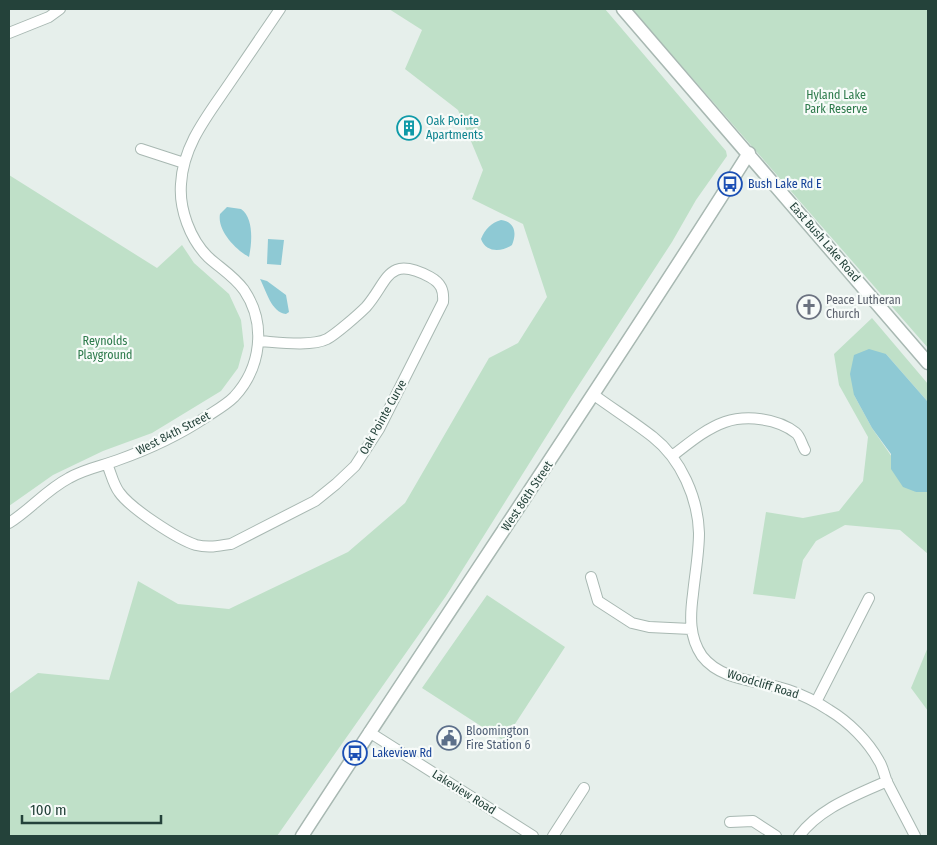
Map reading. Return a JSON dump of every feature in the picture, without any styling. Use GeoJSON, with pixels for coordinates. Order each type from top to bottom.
{"type":"FeatureCollection","features":[{"type":"Feature","properties":{"kind":"street"},"geometry":{"type":"LineString","coordinates":[[9,33],[42,20],[60,9]]}},
{"type":"Feature","properties":{"kind":"street","name":"West 84th Street"},"geometry":{"type":"LineString","coordinates":[[9,523],[69,477],[158,444],[190,428],[233,398],[250,374],[255,360],[258,341],[256,318],[251,303],[243,289],[207,255],[195,240],[187,223],[182,205],[181,186],[188,149],[197,132],[280,9]]}},
{"type":"Feature","properties":{"kind":"street","name":"East Bush Lake Road"},"geometry":{"type":"LineString","coordinates":[[623,9],[928,363]]}},
{"type":"Feature","properties":{"kind":"street"},"geometry":{"type":"LineString","coordinates":[[141,149],[184,163]]}},
{"type":"Feature","properties":{"kind":"street","name":"West 86th Street"},"geometry":{"type":"LineString","coordinates":[[302,836],[369,732],[594,396],[749,153]]}},
{"type":"Feature","properties":{"kind":"street","name":"Oak Pointe Curve"},"geometry":{"type":"LineString","coordinates":[[107,464],[115,486],[126,500],[179,537],[206,547],[217,547],[239,539],[315,501],[355,466],[367,449],[443,302],[444,293],[441,286],[435,280],[416,270],[399,270],[391,273],[384,279],[365,308],[329,338],[320,342],[258,341]]}},
{"type":"Feature","properties":{"kind":"street","name":"Woodcliff Road"},"geometry":{"type":"LineString","coordinates":[[594,396],[654,438],[672,456],[691,490],[699,532],[690,614],[691,629],[695,643],[703,656],[713,667],[725,674],[788,690],[816,702],[849,724],[880,761],[887,781],[915,836]]}},
{"type":"Feature","properties":{"kind":"street"},"geometry":{"type":"LineString","coordinates":[[672,456],[709,430],[724,422],[756,418],[772,421],[797,433],[805,450]]}},
{"type":"Feature","properties":{"kind":"street"},"geometry":{"type":"LineString","coordinates":[[591,577],[598,601],[632,623],[649,627],[691,629]]}},
{"type":"Feature","properties":{"kind":"street"},"geometry":{"type":"LineString","coordinates":[[816,702],[870,598]]}},
{"type":"Feature","properties":{"kind":"street","name":"Lakeview Road"},"geometry":{"type":"LineString","coordinates":[[369,732],[533,836]]}},
{"type":"Feature","properties":{"kind":"street"},"geometry":{"type":"LineString","coordinates":[[799,836],[828,809],[887,781]]}},
{"type":"Feature","properties":{"kind":"street"},"geometry":{"type":"LineString","coordinates":[[553,836],[584,788]]}},
{"type":"Feature","properties":{"kind":"street"},"geometry":{"type":"LineString","coordinates":[[730,822],[753,821],[776,836]]}},
{"type":"Feature","properties":{"kind":"green space"},"geometry":{"type":"Polygon","coordinates":[[[389,9],[605,9],[726,151],[727,156],[696,200],[672,242],[571,397],[446,596],[277,836],[9,836],[9,694],[38,673],[109,680],[138,581],[178,604],[229,609],[348,552],[405,503],[489,358],[518,343],[547,297],[523,224],[472,199],[483,170],[458,110],[405,69],[422,30],[389,9]]]}},
{"type":"Feature","properties":{"kind":"green space","name":"Hyland Lake Park Reserve"},"geometry":{"type":"Polygon","coordinates":[[[632,9],[928,9],[928,348],[632,9]]]}},
{"type":"Feature","properties":{"kind":"green space","name":"Reynolds Playground"},"geometry":{"type":"Polygon","coordinates":[[[9,175],[157,268],[182,245],[194,263],[229,294],[241,320],[244,346],[238,368],[221,391],[152,433],[103,451],[53,475],[9,506],[9,175]]]}},
{"type":"Feature","properties":{"kind":"green space"},"geometry":{"type":"Polygon","coordinates":[[[872,318],[928,384],[928,402],[886,354],[854,395],[872,428],[916,492],[928,492],[928,554],[900,530],[845,525],[816,541],[803,560],[795,599],[753,594],[766,512],[803,518],[839,511],[863,481],[868,437],[839,385],[834,354],[872,318]]]}},
{"type":"Feature","properties":{"kind":"green space"},"geometry":{"type":"Polygon","coordinates":[[[487,595],[565,647],[504,741],[422,688],[487,595]]]}},
{"type":"Feature","properties":{"kind":"green space"},"geometry":{"type":"Polygon","coordinates":[[[928,647],[928,711],[911,688],[928,647]]]}},
{"type":"Feature","properties":{"kind":"water"},"geometry":{"type":"Polygon","coordinates":[[[227,207],[241,209],[248,218],[251,231],[249,257],[238,249],[224,233],[220,214],[227,207]]]}},
{"type":"Feature","properties":{"kind":"water"},"geometry":{"type":"Polygon","coordinates":[[[501,220],[509,223],[514,229],[512,245],[499,250],[490,249],[483,244],[481,239],[489,227],[501,220]]]}},
{"type":"Feature","properties":{"kind":"water"},"geometry":{"type":"Polygon","coordinates":[[[268,239],[284,240],[281,265],[267,264],[268,239]]]}},
{"type":"Feature","properties":{"kind":"water"},"geometry":{"type":"Polygon","coordinates":[[[260,279],[267,281],[286,295],[289,312],[286,314],[277,310],[267,295],[260,279]]]}},
{"type":"Feature","properties":{"kind":"water"},"geometry":{"type":"Polygon","coordinates":[[[869,349],[886,354],[928,402],[928,492],[916,492],[903,487],[891,469],[891,454],[872,428],[854,395],[850,374],[854,355],[869,349]]]}},
{"type":"Feature","properties":{"kind":"place","name":"Oak Pointe Apartments"},"geometry":{"type":"Point","coordinates":[409,128]}},
{"type":"Feature","properties":{"kind":"place","name":"Bush Lake Rd E"},"geometry":{"type":"Point","coordinates":[730,184]}},
{"type":"Feature","properties":{"kind":"place","name":"Peace Lutheran Church"},"geometry":{"type":"Point","coordinates":[809,307]}},
{"type":"Feature","properties":{"kind":"place","name":"Bloomington Fire Station 6"},"geometry":{"type":"Point","coordinates":[449,738]}},
{"type":"Feature","properties":{"kind":"place","name":"Lakeview Rd"},"geometry":{"type":"Point","coordinates":[355,753]}}]}
